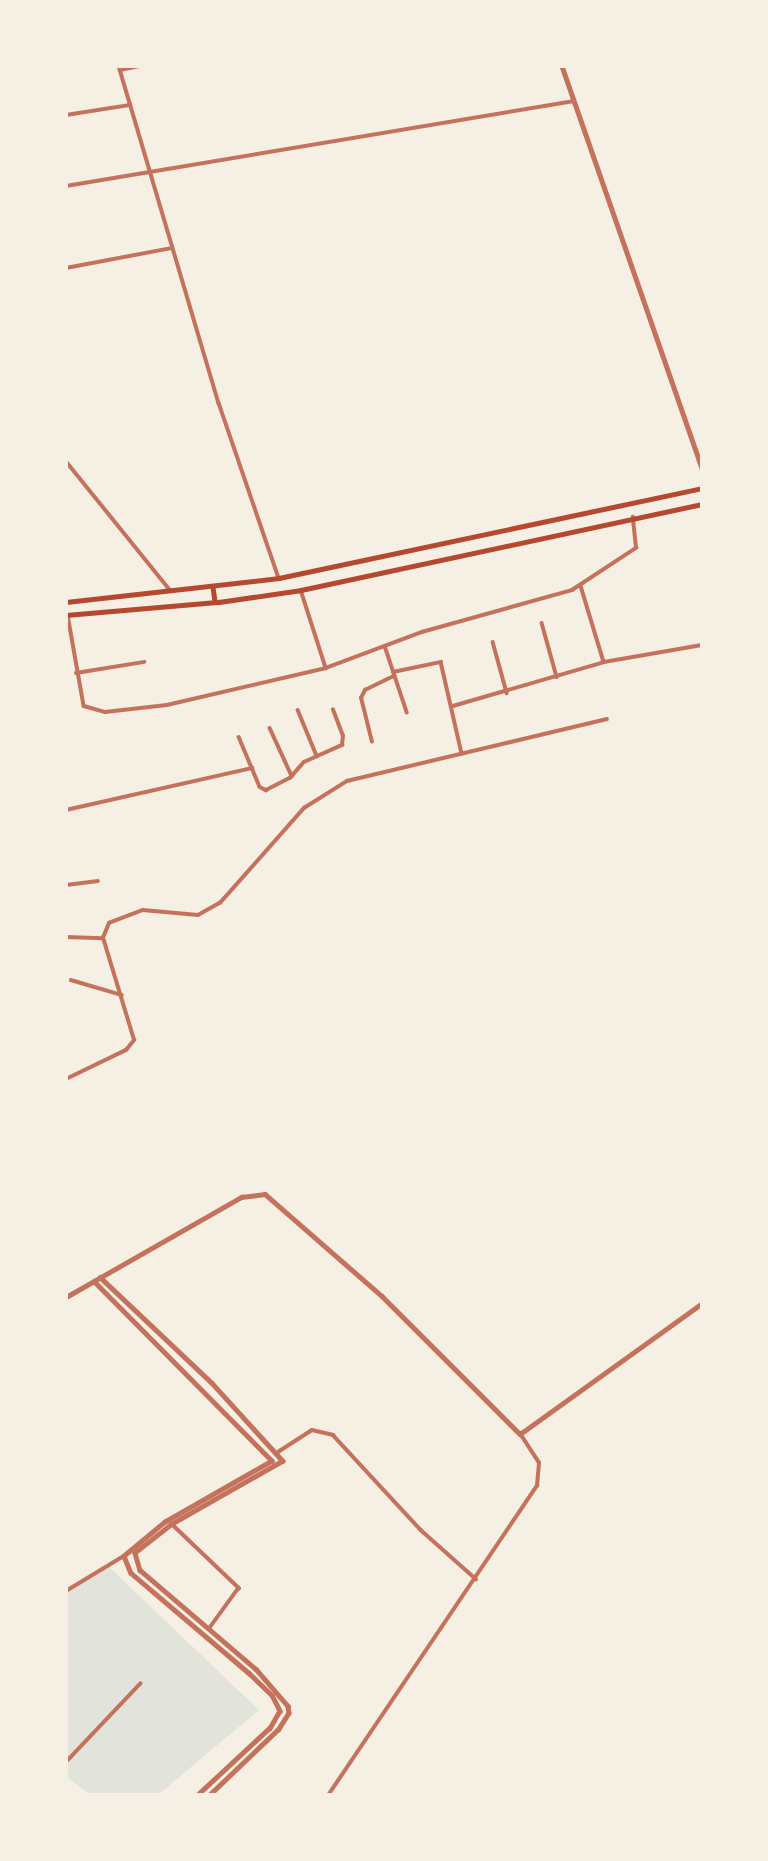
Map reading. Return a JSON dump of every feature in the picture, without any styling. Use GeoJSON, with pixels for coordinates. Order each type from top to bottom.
{"type":"FeatureCollection","features":[{"type":"Feature","properties":{"kind":"main road"},"geometry":{"type":"LineString","coordinates":[[66,602],[279,578],[702,488]]}},
{"type":"Feature","properties":{"kind":"main road"},"geometry":{"type":"LineString","coordinates":[[67,615],[215,602],[301,590],[702,503]]}},
{"type":"Feature","properties":{"kind":"main road"},"geometry":{"type":"LineString","coordinates":[[214,587],[215,602]]}},
{"type":"Feature","properties":{"kind":"street"},"geometry":{"type":"LineString","coordinates":[[141,66],[119,68],[148,172],[279,578]]}},
{"type":"Feature","properties":{"kind":"street"},"geometry":{"type":"LineString","coordinates":[[562,66],[702,468]]}},
{"type":"Feature","properties":{"kind":"street"},"geometry":{"type":"LineString","coordinates":[[66,186],[576,101]]}},
{"type":"Feature","properties":{"kind":"street"},"geometry":{"type":"LineString","coordinates":[[66,115],[130,105]]}},
{"type":"Feature","properties":{"kind":"street"},"geometry":{"type":"LineString","coordinates":[[66,268],[172,248]]}},
{"type":"Feature","properties":{"kind":"street"},"geometry":{"type":"LineString","coordinates":[[66,461],[172,592]]}},
{"type":"Feature","properties":{"kind":"street"},"geometry":{"type":"LineString","coordinates":[[67,615],[84,706],[105,712],[218,696],[326,668],[385,646],[580,586],[636,548],[633,517]]}},
{"type":"Feature","properties":{"kind":"street"},"geometry":{"type":"LineString","coordinates":[[580,586],[604,662]]}},
{"type":"Feature","properties":{"kind":"street"},"geometry":{"type":"LineString","coordinates":[[301,590],[326,668]]}},
{"type":"Feature","properties":{"kind":"street"},"geometry":{"type":"LineString","coordinates":[[542,623],[556,677]]}},
{"type":"Feature","properties":{"kind":"street"},"geometry":{"type":"LineString","coordinates":[[493,642],[507,693]]}},
{"type":"Feature","properties":{"kind":"street"},"geometry":{"type":"LineString","coordinates":[[453,706],[507,693],[604,662],[702,645]]}},
{"type":"Feature","properties":{"kind":"street"},"geometry":{"type":"LineString","coordinates":[[385,646],[407,712]]}},
{"type":"Feature","properties":{"kind":"street"},"geometry":{"type":"LineString","coordinates":[[76,673],[144,662]]}},
{"type":"Feature","properties":{"kind":"street"},"geometry":{"type":"LineString","coordinates":[[372,742],[361,698],[365,690],[394,674],[441,662],[462,754]]}},
{"type":"Feature","properties":{"kind":"street"},"geometry":{"type":"LineString","coordinates":[[298,710],[317,756]]}},
{"type":"Feature","properties":{"kind":"street"},"geometry":{"type":"LineString","coordinates":[[239,737],[252,768],[266,790],[344,741],[333,710]]}},
{"type":"Feature","properties":{"kind":"street"},"geometry":{"type":"LineString","coordinates":[[66,1079],[130,1045],[134,1031],[103,938],[109,923],[124,915],[143,910],[184,917],[220,903],[304,808],[346,781],[607,719]]}},
{"type":"Feature","properties":{"kind":"street"},"geometry":{"type":"LineString","coordinates":[[270,728],[292,776]]}},
{"type":"Feature","properties":{"kind":"street"},"geometry":{"type":"LineString","coordinates":[[66,810],[252,768]]}},
{"type":"Feature","properties":{"kind":"street"},"geometry":{"type":"LineString","coordinates":[[66,885],[98,881]]}},
{"type":"Feature","properties":{"kind":"street"},"geometry":{"type":"LineString","coordinates":[[66,937],[103,938]]}},
{"type":"Feature","properties":{"kind":"street"},"geometry":{"type":"LineString","coordinates":[[71,979],[122,995]]}},
{"type":"Feature","properties":{"kind":"street"},"geometry":{"type":"LineString","coordinates":[[66,1297],[241,1197],[265,1194],[382,1296],[520,1434],[542,1474],[475,1579],[329,1794]]}},
{"type":"Feature","properties":{"kind":"street"},"geometry":{"type":"LineString","coordinates":[[100,1277],[278,1452],[283,1461],[172,1524],[135,1553],[136,1564],[273,1685],[289,1713],[279,1729],[211,1794]]}},
{"type":"Feature","properties":{"kind":"street"},"geometry":{"type":"LineString","coordinates":[[66,1591],[124,1556],[165,1522],[272,1461],[94,1281]]}},
{"type":"Feature","properties":{"kind":"street"},"geometry":{"type":"LineString","coordinates":[[520,1434],[702,1303]]}},
{"type":"Feature","properties":{"kind":"street"},"geometry":{"type":"LineString","coordinates":[[278,1452],[312,1430],[333,1435],[421,1530],[475,1579]]}},
{"type":"Feature","properties":{"kind":"street"},"geometry":{"type":"LineString","coordinates":[[172,1524],[239,1588],[210,1628]]}},
{"type":"Feature","properties":{"kind":"street"},"geometry":{"type":"LineString","coordinates":[[124,1556],[131,1573],[249,1673],[279,1705],[277,1720],[199,1794]]}},
{"type":"Feature","properties":{"kind":"street"},"geometry":{"type":"LineString","coordinates":[[66,1762],[140,1684]]}},
{"type":"Feature","properties":{"kind":"shaded area"},"geometry":{"type":"Polygon","coordinates":[[[107,1565],[259,1710],[159,1794],[89,1794],[67,1777],[66,1594],[107,1565]]]}}]}
